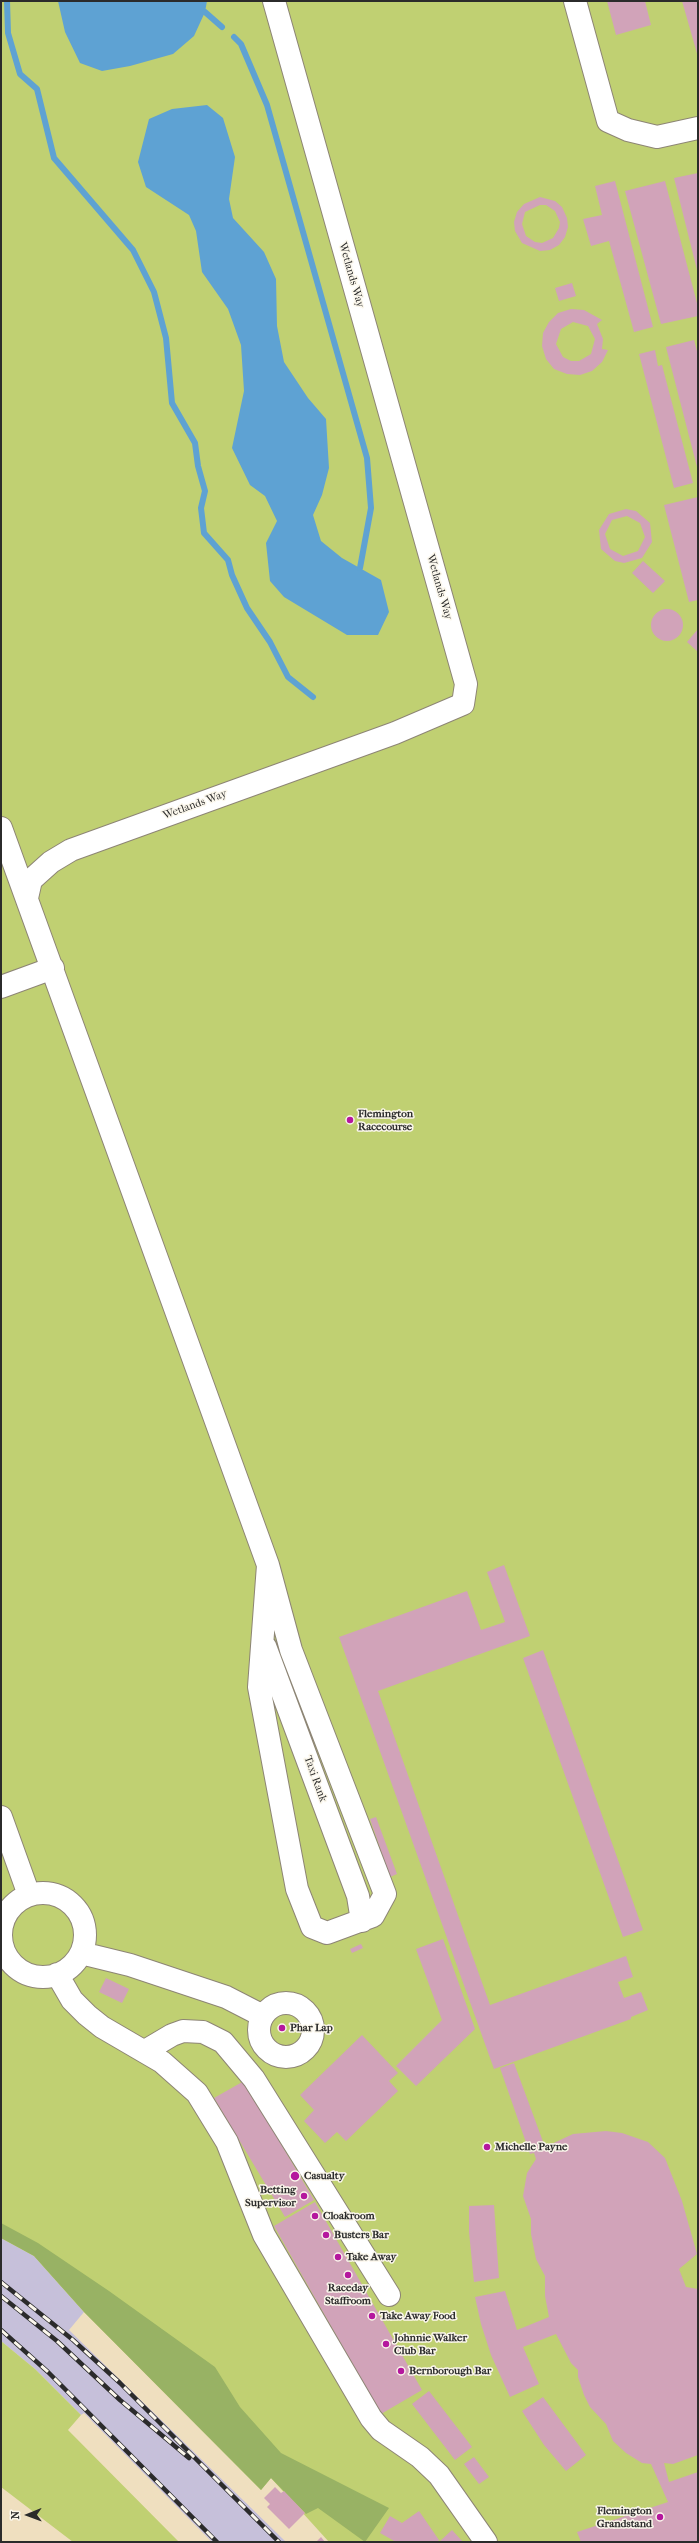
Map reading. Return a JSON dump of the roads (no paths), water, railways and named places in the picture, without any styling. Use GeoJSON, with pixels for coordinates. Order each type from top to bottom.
{"type":"FeatureCollection","features":[{"type":"Feature","properties":{"kind":"lane","name":"Wetlands Way"},"geometry":{"type":"LineString","coordinates":[[26,898],[31,880],[51,862],[71,850],[395,733],[463,704],[466,684],[274,1]]}},
{"type":"Feature","properties":{"kind":"lane"},"geometry":{"type":"LineString","coordinates":[[575,1],[608,121],[628,130],[657,137],[698,128]]}},
{"type":"Feature","properties":{"kind":"lane"},"geometry":{"type":"LineString","coordinates":[[1,828],[53,968],[268,1565],[291,1650],[385,1894],[373,1916],[327,1933],[312,1927],[297,1889],[259,1687],[268,1565]]}},
{"type":"Feature","properties":{"kind":"lane"},"geometry":{"type":"LineString","coordinates":[[1,987],[53,968]]}},
{"type":"Feature","properties":{"kind":"lane","name":"Taxi Rank"},"geometry":{"type":"LineString","coordinates":[[263,1639],[358,1896],[362,1920]]}},
{"type":"Feature","properties":{"kind":"lane"},"geometry":{"type":"LineString","coordinates":[[1,1816],[29,1895]]}},
{"type":"Feature","properties":{"kind":"lane"},"geometry":{"type":"LineString","coordinates":[[52,1893],[73,1905],[85,1927],[81,1953],[75,1962],[57,1974],[34,1976],[23,1971],[3,1956],[1,1939],[2,1925],[8,1912],[17,1902],[29,1895],[52,1893]]}},
{"type":"Feature","properties":{"kind":"lane"},"geometry":{"type":"LineString","coordinates":[[81,1953],[130,1965],[226,1998],[263,2016]]}},
{"type":"Feature","properties":{"kind":"lane"},"geometry":{"type":"LineString","coordinates":[[57,1974],[72,2000],[87,2015],[102,2027],[145,2050],[179,2075],[197,2093],[227,2142],[264,2235],[371,2418],[381,2430],[420,2457],[439,2474],[486,2542]]}},
{"type":"Feature","properties":{"kind":"lane"},"geometry":{"type":"LineString","coordinates":[[145,2050],[172,2035],[183,2031],[203,2032],[223,2042],[254,2080],[388,2295]]}},
{"type":"Feature","properties":{"kind":"water"},"geometry":{"type":"Polygon","coordinates":[[[58,1],[207,1],[205,12],[194,36],[173,54],[130,66],[102,71],[80,63],[65,32],[58,1]]]}},
{"type":"Feature","properties":{"kind":"water"},"geometry":{"type":"Polygon","coordinates":[[[207,105],[223,118],[235,157],[229,199],[233,218],[264,252],[276,279],[277,326],[284,362],[308,398],[326,419],[329,468],[322,495],[313,515],[321,541],[342,558],[381,580],[389,612],[378,635],[347,635],[284,597],[270,581],[266,543],[277,521],[265,496],[250,485],[232,448],[244,391],[241,345],[228,309],[202,272],[196,231],[189,215],[146,187],[138,162],[149,119],[172,109],[207,105]]]}},
{"type":"Feature","properties":{"kind":"waterway"},"geometry":{"type":"LineString","coordinates":[[7,1],[8,33],[20,74],[37,89],[54,158],[133,250],[154,292],[166,338],[172,403],[195,443],[198,466],[205,491],[201,508],[204,533],[228,560],[232,575],[247,608],[270,642],[288,677],[313,697]]}},
{"type":"Feature","properties":{"kind":"waterway"},"geometry":{"type":"LineString","coordinates":[[205,12],[222,27]]}},
{"type":"Feature","properties":{"kind":"waterway"},"geometry":{"type":"LineString","coordinates":[[234,37],[241,44],[267,105],[367,458],[371,508],[360,568]]}},
{"type":"Feature","properties":{"kind":"railway"},"geometry":{"type":"LineString","coordinates":[[1,2282],[73,2340],[120,2383],[279,2542]]}},
{"type":"Feature","properties":{"kind":"railway"},"geometry":{"type":"LineString","coordinates":[[1,2296],[57,2341],[120,2400],[189,2458]]}},
{"type":"Feature","properties":{"kind":"railway"},"geometry":{"type":"LineString","coordinates":[[1,2330],[48,2372],[217,2542]]}},
{"type":"Feature","properties":{"kind":"place","name":"Flemington Racecourse"},"geometry":{"type":"Point","coordinates":[350,1120]}},
{"type":"Feature","properties":{"kind":"place","name":"Phar Lap"},"geometry":{"type":"Point","coordinates":[282,2028]}},
{"type":"Feature","properties":{"kind":"place","name":"Michelle Payne"},"geometry":{"type":"Point","coordinates":[487,2147]}},
{"type":"Feature","properties":{"kind":"place","name":"Casualty"},"geometry":{"type":"Point","coordinates":[295,2176]}},
{"type":"Feature","properties":{"kind":"place","name":"Betting Supervisor"},"geometry":{"type":"Point","coordinates":[304,2196]}},
{"type":"Feature","properties":{"kind":"place","name":"Cloakroom"},"geometry":{"type":"Point","coordinates":[315,2216]}},
{"type":"Feature","properties":{"kind":"place","name":"Busters Bar"},"geometry":{"type":"Point","coordinates":[326,2235]}},
{"type":"Feature","properties":{"kind":"place","name":"Take Away"},"geometry":{"type":"Point","coordinates":[338,2257]}},
{"type":"Feature","properties":{"kind":"place","name":"Raceday Staffroom"},"geometry":{"type":"Point","coordinates":[348,2275]}},
{"type":"Feature","properties":{"kind":"place","name":"Take Away Food"},"geometry":{"type":"Point","coordinates":[372,2316]}},
{"type":"Feature","properties":{"kind":"place","name":"Johnnie Walker Club Bar"},"geometry":{"type":"Point","coordinates":[386,2344]}},
{"type":"Feature","properties":{"kind":"place","name":"Bernborough Bar"},"geometry":{"type":"Point","coordinates":[401,2371]}},
{"type":"Feature","properties":{"kind":"place","name":"Flemington Grandstand"},"geometry":{"type":"Point","coordinates":[660,2517]}}]}
